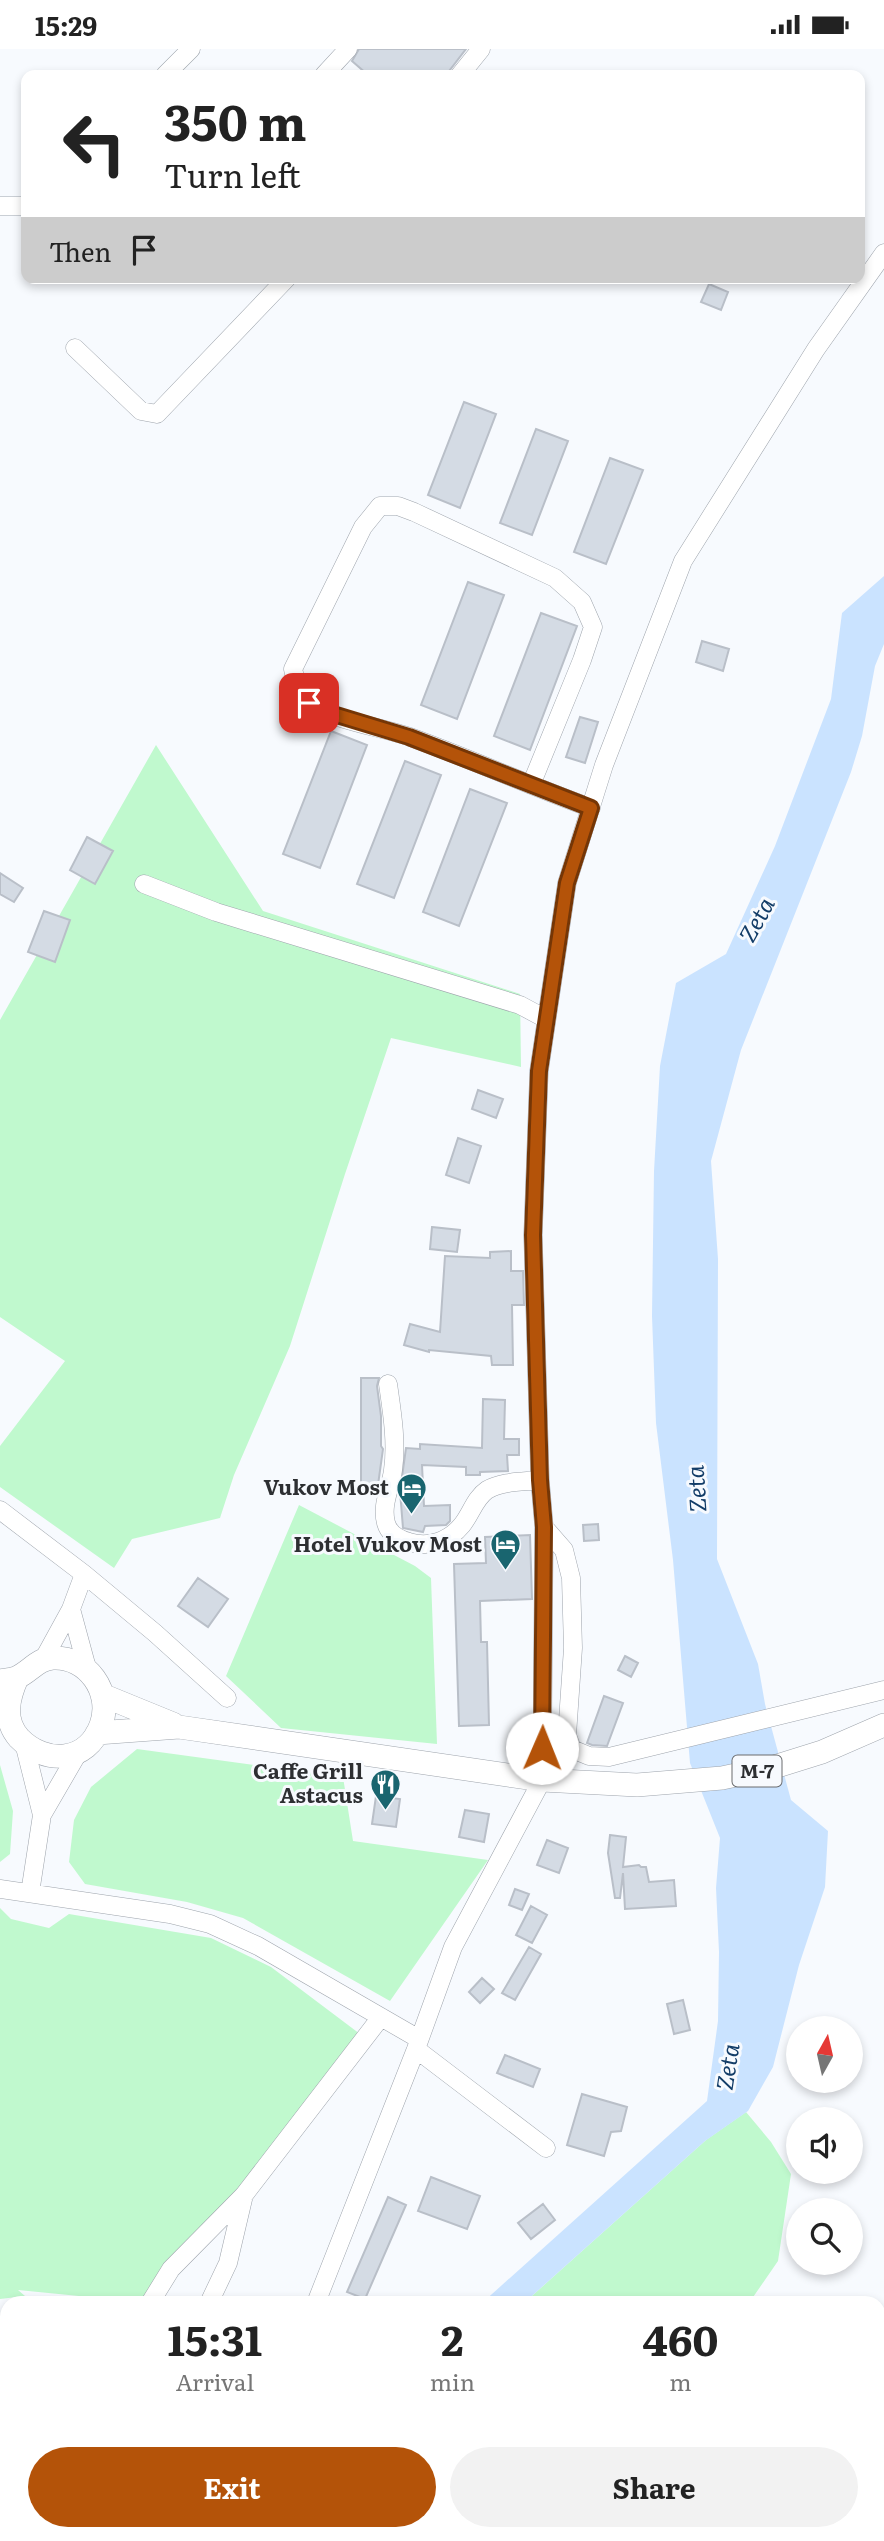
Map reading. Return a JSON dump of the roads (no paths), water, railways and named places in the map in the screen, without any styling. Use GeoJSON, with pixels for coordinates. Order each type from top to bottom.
{"type":"FeatureCollection","features":[{"type":"Feature","properties":{"kind":"main road"},"geometry":{"type":"LineString","coordinates":[[56,1658],[87,1668],[102,1695],[104,1711],[97,1733],[72,1756],[56,1757],[40,1753],[24,1742],[5,1720],[10,1693],[9,1679],[43,1660],[56,1658]]}},
{"type":"Feature","properties":{"kind":"main road","name":"M-7"},"geometry":{"type":"LineString","coordinates":[[102,1695],[179,1727]]}},
{"type":"Feature","properties":{"kind":"main road","name":"M-7"},"geometry":{"type":"LineString","coordinates":[[97,1733],[179,1727],[542,1780],[657,1784],[722,1778],[757,1771],[822,1752],[884,1725]]}},
{"type":"Feature","properties":{"kind":"street"},"geometry":{"type":"LineString","coordinates":[[170,70],[191,49]]}},
{"type":"Feature","properties":{"kind":"street"},"geometry":{"type":"LineString","coordinates":[[329,70],[348,49]]}},
{"type":"Feature","properties":{"kind":"street"},"geometry":{"type":"LineString","coordinates":[[464,70],[481,49]]}},
{"type":"Feature","properties":{"kind":"street"},"geometry":{"type":"LineString","coordinates":[[0,206],[21,207]]}},
{"type":"Feature","properties":{"kind":"street"},"geometry":{"type":"LineString","coordinates":[[865,280],[884,253]]}},
{"type":"Feature","properties":{"kind":"street"},"geometry":{"type":"LineString","coordinates":[[75,348],[141,411],[157,414],[281,284]]}},
{"type":"Feature","properties":{"kind":"street"},"geometry":{"type":"LineString","coordinates":[[319,2296],[453,1947],[542,1780],[544,1527],[540,1480],[533,1235],[539,1071],[567,883],[604,765],[682,561],[816,349],[862,284]]}},
{"type":"Feature","properties":{"kind":"street"},"geometry":{"type":"LineString","coordinates":[[531,785],[593,627],[582,602],[555,578],[414,512],[398,506],[380,506],[363,527],[293,669],[298,691],[309,703],[330,713],[409,737],[531,785],[591,808]]}},
{"type":"Feature","properties":{"kind":"street"},"geometry":{"type":"LineString","coordinates":[[144,884],[216,912],[520,1005],[546,1019]]}},
{"type":"Feature","properties":{"kind":"street"},"geometry":{"type":"LineString","coordinates":[[388,1384],[393,1423],[393,1470],[384,1500],[386,1523],[391,1533],[400,1540],[418,1545],[437,1543],[448,1538],[462,1525],[480,1497],[489,1489],[540,1480]]}},
{"type":"Feature","properties":{"kind":"street"},"geometry":{"type":"LineString","coordinates":[[0,1510],[84,1574],[227,1698]]}},
{"type":"Feature","properties":{"kind":"street"},"geometry":{"type":"LineString","coordinates":[[544,1527],[564,1550],[571,1578],[573,1649],[567,1735],[572,1749],[589,1756],[609,1757],[884,1689]]}},
{"type":"Feature","properties":{"kind":"street"},"geometry":{"type":"LineString","coordinates":[[43,1660],[71,1609],[84,1574]]}},
{"type":"Feature","properties":{"kind":"street"},"geometry":{"type":"LineString","coordinates":[[71,1609],[87,1668]]}},
{"type":"Feature","properties":{"kind":"street"},"geometry":{"type":"LineString","coordinates":[[24,1742],[42,1815]]}},
{"type":"Feature","properties":{"kind":"street"},"geometry":{"type":"LineString","coordinates":[[30,1893],[42,1815],[78,1753]]}},
{"type":"Feature","properties":{"kind":"street"},"geometry":{"type":"LineString","coordinates":[[0,1889],[170,1914],[209,1924],[258,1946],[381,2017],[546,2148]]}},
{"type":"Feature","properties":{"kind":"street"},"geometry":{"type":"LineString","coordinates":[[154,2296],[171,2269],[244,2195],[381,2017]]}},
{"type":"Feature","properties":{"kind":"street"},"geometry":{"type":"LineString","coordinates":[[212,2296],[228,2263],[244,2195]]}},
{"type":"Feature","properties":{"kind":"water","name":"Zeta"},"geometry":{"type":"Polygon","coordinates":[[[884,576],[884,644],[875,666],[862,736],[851,772],[741,1050],[711,1161],[718,1259],[717,1559],[758,1664],[765,1704],[791,1800],[828,1831],[825,1887],[799,1965],[773,2067],[748,2111],[705,2141],[532,2296],[490,2296],[707,2101],[718,2021],[716,1888],[720,1838],[690,1763],[673,1560],[656,1423],[652,1316],[654,1171],[660,1066],[676,983],[726,954],[775,846],[831,699],[842,613],[884,576]]]}},
{"type":"Feature","properties":{"kind":"place","name":"Vukov Most"},"geometry":{"type":"Point","coordinates":[412,1515]}},
{"type":"Feature","properties":{"kind":"place","name":"Hotel Vukov Most"},"geometry":{"type":"Point","coordinates":[505,1572]}},
{"type":"Feature","properties":{"kind":"place","name":"Caffe Grill Astacus"},"geometry":{"type":"Point","coordinates":[386,1811]}}]}
